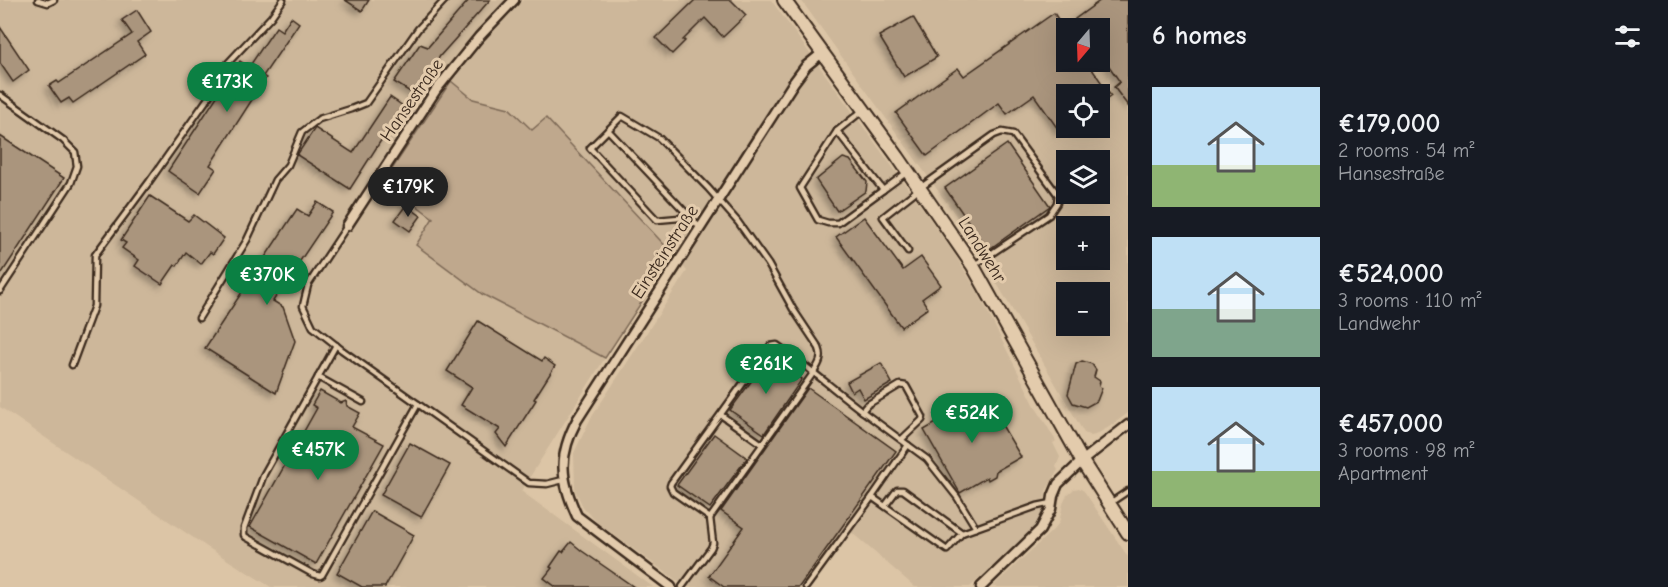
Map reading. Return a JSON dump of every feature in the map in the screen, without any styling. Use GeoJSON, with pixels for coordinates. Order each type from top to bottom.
{"type":"FeatureCollection","features":[{"type":"Feature","properties":{"kind":"main road","name":"Landwehr"},"geometry":{"type":"LineString","coordinates":[[784,0],[974,266],[1082,461],[1128,533]]}},
{"type":"Feature","properties":{"kind":"street","name":"Hansestraße"},"geometry":{"type":"LineString","coordinates":[[347,226],[436,90],[478,38],[514,0]]}},
{"type":"Feature","properties":{"kind":"street","name":"Einsteinstraße"},"geometry":{"type":"LineString","coordinates":[[670,587],[578,516],[569,499],[564,480],[564,458],[568,437],[794,82],[806,66],[822,53]]}},
{"type":"Feature","properties":{"kind":"street"},"geometry":{"type":"LineString","coordinates":[[981,587],[1040,530],[1058,484],[1082,461],[1128,425]]}},
{"type":"Feature","properties":{"kind":"lane"},"geometry":{"type":"LineString","coordinates":[[38,0],[48,3],[54,0]]}},
{"type":"Feature","properties":{"kind":"lane"},"geometry":{"type":"LineString","coordinates":[[72,365],[94,306],[95,255],[208,98],[228,63],[272,17],[283,0]]}},
{"type":"Feature","properties":{"kind":"lane"},"geometry":{"type":"LineString","coordinates":[[199,318],[247,240],[275,180],[288,165],[302,132],[319,119],[366,103],[418,29],[445,0]]}},
{"type":"Feature","properties":{"kind":"lane"},"geometry":{"type":"LineString","coordinates":[[0,94],[63,140],[75,152],[77,166],[71,183],[0,291]]}},
{"type":"Feature","properties":{"kind":"lane"},"geometry":{"type":"LineString","coordinates":[[863,110],[837,131],[800,188],[818,220],[838,223],[908,171]]}},
{"type":"Feature","properties":{"kind":"lane"},"geometry":{"type":"LineString","coordinates":[[682,587],[711,548],[710,518],[814,372],[821,355],[768,264],[738,222],[659,138],[622,116],[590,148],[657,220],[690,217]]}},
{"type":"Feature","properties":{"kind":"lane"},"geometry":{"type":"LineString","coordinates":[[608,130],[700,228]]}},
{"type":"Feature","properties":{"kind":"lane"},"geometry":{"type":"LineString","coordinates":[[837,131],[883,190]]}},
{"type":"Feature","properties":{"kind":"lane"},"geometry":{"type":"LineString","coordinates":[[908,251],[883,217],[987,140],[1002,132],[1013,134],[1058,195],[1058,203],[1049,214],[974,266]]}},
{"type":"Feature","properties":{"kind":"lane"},"geometry":{"type":"LineString","coordinates":[[347,226],[308,285],[303,306],[313,327],[529,483],[547,484],[564,480]]}},
{"type":"Feature","properties":{"kind":"lane"},"geometry":{"type":"LineString","coordinates":[[336,345],[264,474],[243,532],[249,540],[320,576],[418,404]]}},
{"type":"Feature","properties":{"kind":"lane"},"geometry":{"type":"LineString","coordinates":[[710,518],[673,492],[670,486],[770,346],[777,345],[927,459],[957,496],[976,528]]}},
{"type":"Feature","properties":{"kind":"lane"},"geometry":{"type":"LineString","coordinates":[[318,376],[363,402]]}},
{"type":"Feature","properties":{"kind":"lane"},"geometry":{"type":"LineString","coordinates":[[862,411],[867,405],[900,385],[906,386],[923,417],[901,440]]}},
{"type":"Feature","properties":{"kind":"lane"},"geometry":{"type":"LineString","coordinates":[[721,415],[762,444]]}},
{"type":"Feature","properties":{"kind":"lane"},"geometry":{"type":"LineString","coordinates":[[806,587],[909,445]]}},
{"type":"Feature","properties":{"kind":"lane"},"geometry":{"type":"LineString","coordinates":[[885,506],[897,490],[903,490],[962,533]]}},
{"type":"Feature","properties":{"kind":"lane"},"geometry":{"type":"LineString","coordinates":[[1109,504],[1128,491]]}},
{"type":"Feature","properties":{"kind":"lane"},"geometry":{"type":"LineString","coordinates":[[872,497],[947,550],[962,533],[1037,506],[1052,503]]}},
{"type":"Feature","properties":{"kind":"shaded area"},"geometry":{"type":"Polygon","coordinates":[[[0,0],[513,0],[456,54],[374,174],[433,218],[416,245],[482,294],[605,358],[521,491],[653,587],[271,587],[207,547],[0,407],[0,0]]]}},
{"type":"Feature","properties":{"kind":"shaded area"},"geometry":{"type":"Polygon","coordinates":[[[523,0],[771,0],[955,255],[977,291],[1035,406],[1056,441],[1053,443],[1060,457],[1056,467],[1058,470],[1046,491],[1040,520],[970,587],[915,587],[851,532],[812,587],[686,587],[599,524],[584,509],[575,490],[574,453],[591,418],[687,271],[546,118],[532,130],[509,108],[472,99],[451,81],[465,62],[523,0]]]}},
{"type":"Feature","properties":{"kind":"shaded area"},"geometry":{"type":"Polygon","coordinates":[[[801,0],[1128,0],[1128,413],[1095,435],[1084,433],[962,224],[801,0]]]}},
{"type":"Feature","properties":{"kind":"shaded area"},"geometry":{"type":"Polygon","coordinates":[[[451,81],[473,99],[509,108],[532,130],[546,118],[673,254],[605,358],[482,294],[416,245],[433,218],[384,181],[451,81]]]}},
{"type":"Feature","properties":{"kind":"shaded area"},"geometry":{"type":"Polygon","coordinates":[[[1079,488],[1084,491],[1128,557],[1128,587],[992,587],[1053,530],[1059,523],[1067,495],[1079,488]]]}},
{"type":"Feature","properties":{"kind":"building"},"geometry":{"type":"Polygon","coordinates":[[[345,0],[369,0],[362,11],[345,0]]]}},
{"type":"Feature","properties":{"kind":"building"},"geometry":{"type":"Polygon","coordinates":[[[469,0],[490,0],[440,56],[415,95],[394,82],[420,44],[428,47],[469,0]]]}},
{"type":"Feature","properties":{"kind":"building"},"geometry":{"type":"Polygon","coordinates":[[[695,0],[731,0],[746,15],[723,37],[705,18],[672,54],[656,38],[695,0]]]}},
{"type":"Feature","properties":{"kind":"building"},"geometry":{"type":"Polygon","coordinates":[[[1101,0],[1128,0],[1128,106],[1114,87],[1120,82],[1110,68],[1110,18],[1076,18],[1101,0]]]}},
{"type":"Feature","properties":{"kind":"building"},"geometry":{"type":"Polygon","coordinates":[[[137,10],[151,32],[137,42],[145,54],[73,103],[69,98],[61,103],[49,86],[57,81],[59,83],[132,34],[122,20],[137,10]]]}},
{"type":"Feature","properties":{"kind":"building"},"geometry":{"type":"Polygon","coordinates":[[[1054,13],[1057,18],[1056,72],[1094,72],[1103,84],[1056,84],[1056,126],[1034,95],[1007,114],[999,103],[927,156],[896,113],[958,68],[964,76],[1054,13]]]}},
{"type":"Feature","properties":{"kind":"building"},"geometry":{"type":"Polygon","coordinates":[[[291,17],[299,23],[263,76],[266,78],[210,165],[216,169],[200,193],[168,171],[240,61],[249,67],[276,27],[282,31],[291,17]]]}},
{"type":"Feature","properties":{"kind":"building"},"geometry":{"type":"Polygon","coordinates":[[[913,17],[937,57],[904,77],[879,36],[913,17]]]}},
{"type":"Feature","properties":{"kind":"building"},"geometry":{"type":"Polygon","coordinates":[[[0,27],[29,70],[13,82],[0,63],[0,27]]]}},
{"type":"Feature","properties":{"kind":"building"},"geometry":{"type":"Polygon","coordinates":[[[390,97],[403,106],[350,189],[297,155],[315,128],[353,153],[390,97]]]}},
{"type":"Feature","properties":{"kind":"building"},"geometry":{"type":"Polygon","coordinates":[[[0,136],[64,178],[0,276],[0,136]]]}},
{"type":"Feature","properties":{"kind":"building"},"geometry":{"type":"Polygon","coordinates":[[[1007,144],[1050,206],[988,250],[945,188],[1007,144]]]}},
{"type":"Feature","properties":{"kind":"building"},"geometry":{"type":"Polygon","coordinates":[[[843,158],[850,160],[867,182],[866,191],[837,211],[816,180],[843,158]]]}},
{"type":"Feature","properties":{"kind":"building"},"geometry":{"type":"Polygon","coordinates":[[[150,196],[188,221],[194,215],[224,238],[213,254],[210,252],[201,264],[186,252],[162,284],[135,266],[139,260],[122,248],[126,243],[121,240],[150,196]]]}},
{"type":"Feature","properties":{"kind":"building"},"geometry":{"type":"Polygon","coordinates":[[[317,202],[333,212],[273,301],[283,307],[295,341],[276,393],[205,348],[297,209],[308,216],[317,202]]]}},
{"type":"Feature","properties":{"kind":"building"},"geometry":{"type":"Polygon","coordinates":[[[406,205],[421,216],[410,231],[395,220],[406,205]]]}},
{"type":"Feature","properties":{"kind":"building"},"geometry":{"type":"Polygon","coordinates":[[[864,217],[903,270],[921,257],[941,285],[922,299],[928,308],[901,327],[836,237],[864,217]]]}},
{"type":"Feature","properties":{"kind":"building"},"geometry":{"type":"Polygon","coordinates":[[[478,321],[542,361],[544,358],[555,366],[506,447],[496,434],[500,429],[461,405],[472,387],[447,371],[478,321]]]}},
{"type":"Feature","properties":{"kind":"building"},"geometry":{"type":"Polygon","coordinates":[[[770,356],[802,379],[764,434],[730,410],[770,356]]]}},
{"type":"Feature","properties":{"kind":"building"},"geometry":{"type":"Polygon","coordinates":[[[1082,361],[1092,364],[1096,370],[1094,377],[1100,381],[1099,386],[1102,388],[1097,401],[1086,407],[1073,403],[1068,394],[1076,364],[1082,361]]]}},
{"type":"Feature","properties":{"kind":"building"},"geometry":{"type":"Polygon","coordinates":[[[881,363],[892,383],[864,399],[858,388],[852,392],[847,382],[881,363]]]}},
{"type":"Feature","properties":{"kind":"building"},"geometry":{"type":"Polygon","coordinates":[[[808,388],[896,451],[799,587],[724,587],[709,576],[744,527],[721,511],[808,388]]]}},
{"type":"Feature","properties":{"kind":"building"},"geometry":{"type":"Polygon","coordinates":[[[320,391],[341,403],[346,401],[347,406],[360,413],[352,427],[384,444],[316,564],[250,527],[317,408],[312,405],[320,391]]]}},
{"type":"Feature","properties":{"kind":"building"},"geometry":{"type":"Polygon","coordinates":[[[984,395],[1021,457],[996,471],[995,476],[988,480],[987,477],[960,493],[924,430],[984,395]]]}},
{"type":"Feature","properties":{"kind":"building"},"geometry":{"type":"Polygon","coordinates":[[[714,434],[747,458],[710,508],[677,485],[714,434]]]}},
{"type":"Feature","properties":{"kind":"building"},"geometry":{"type":"Polygon","coordinates":[[[410,443],[450,465],[421,517],[381,495],[410,443]]]}},
{"type":"Feature","properties":{"kind":"building"},"geometry":{"type":"Polygon","coordinates":[[[372,511],[414,535],[385,587],[362,587],[337,573],[372,511]]]}},
{"type":"Feature","properties":{"kind":"building"},"geometry":{"type":"Polygon","coordinates":[[[571,542],[634,587],[556,587],[544,578],[561,551],[563,552],[571,542]]]}}]}
